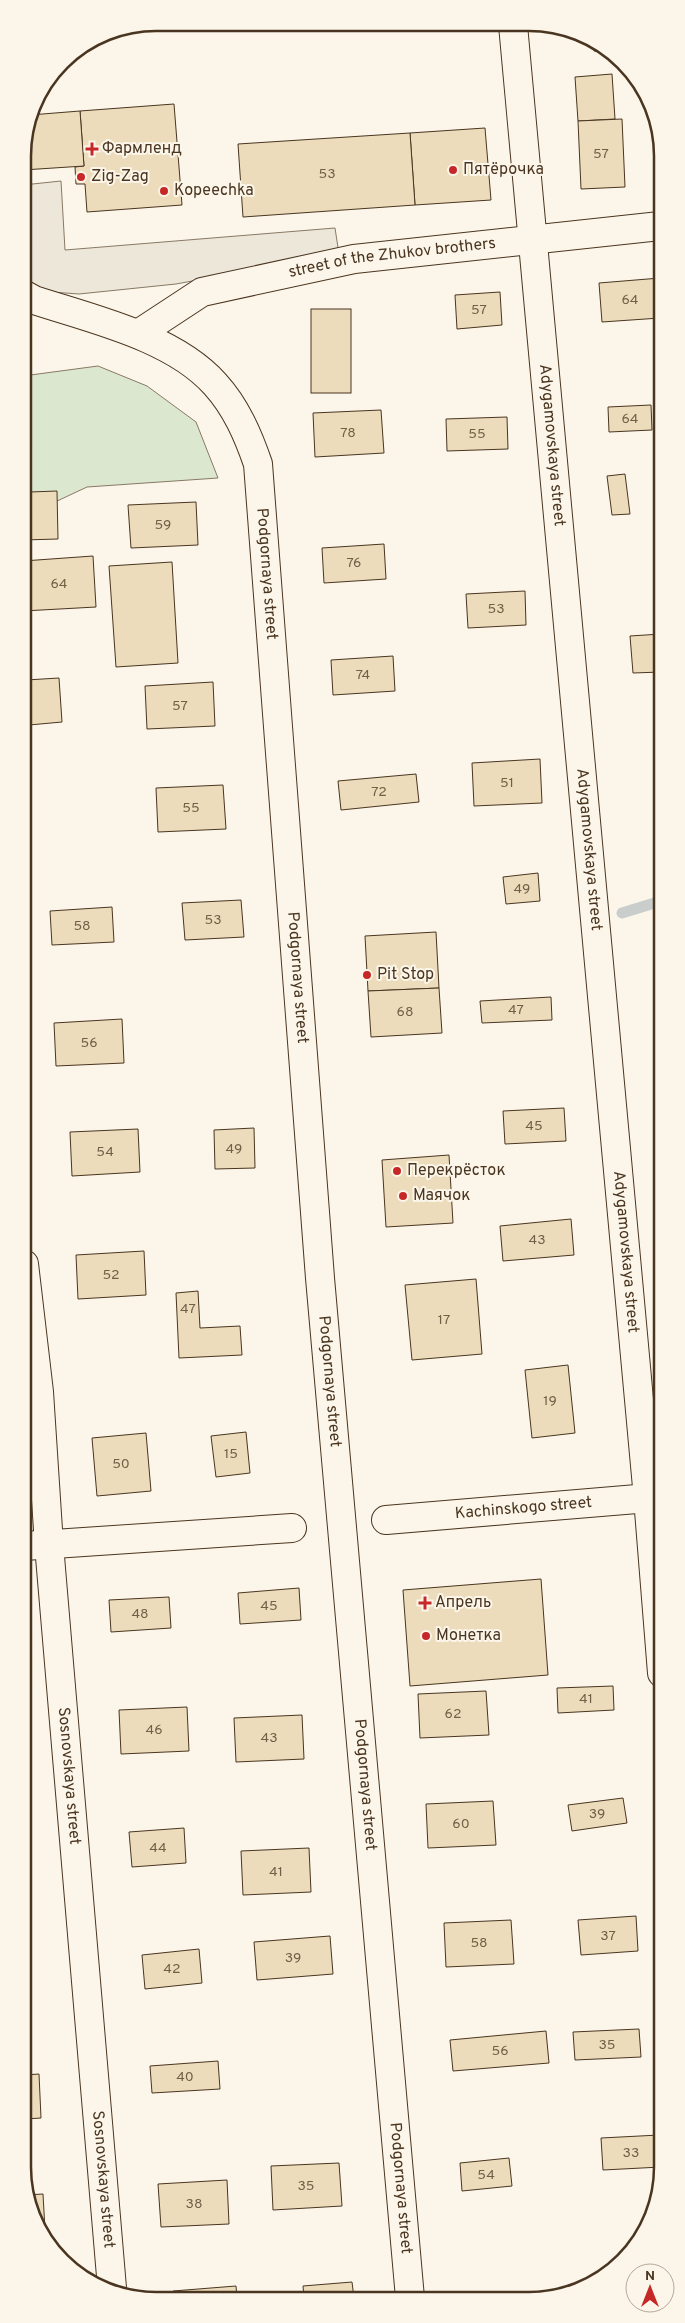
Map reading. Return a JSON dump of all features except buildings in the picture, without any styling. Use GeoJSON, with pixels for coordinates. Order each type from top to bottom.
{"type":"FeatureCollection","features":[{"type":"Feature","properties":{"kind":"street","name":"Adygamovskaya street"},"geometry":{"type":"LineString","coordinates":[[514,31],[653,1480]]}},
{"type":"Feature","properties":{"kind":"street","name":"street of the Zhukov brothers"},"geometry":{"type":"LineString","coordinates":[[138,334],[202,292],[354,259],[654,227]]}},
{"type":"Feature","properties":{"kind":"street","name":"Podgornaya street"},"geometry":{"type":"LineString","coordinates":[[32,299],[138,334],[179,356],[214,383],[241,422],[258,464],[320,1278],[409,2292]]}},
{"type":"Feature","properties":{"kind":"street","name":"Sosnovskaya street"},"geometry":{"type":"LineString","coordinates":[[31,1327],[39,1392],[37,1545],[112,2283]]}},
{"type":"Feature","properties":{"kind":"street","name":"Kachinskogo street"},"geometry":{"type":"LineString","coordinates":[[386,1520],[653,1497]]}},
{"type":"Feature","properties":{"kind":"street"},"geometry":{"type":"LineString","coordinates":[[37,1545],[292,1528]]}},
{"type":"Feature","properties":{"kind":"green space"},"geometry":{"type":"Polygon","coordinates":[[[98,366],[147,386],[196,422],[218,478],[87,487],[32,513],[32,375],[98,366]]]}},
{"type":"Feature","properties":{"kind":"shaded area"},"geometry":{"type":"Polygon","coordinates":[[[61,181],[65,250],[335,228],[339,254],[176,284],[79,294],[51,292],[32,286],[32,184],[61,181]]]}},
{"type":"Feature","properties":{"kind":"waterway"},"geometry":{"type":"LineString","coordinates":[[622,913],[654,903]]}},
{"type":"Feature","properties":{"kind":"place","name":"Фармленд"},"geometry":{"type":"Point","coordinates":[92,149]}},
{"type":"Feature","properties":{"kind":"place","name":"Пятёрочка"},"geometry":{"type":"Point","coordinates":[453,170]}},
{"type":"Feature","properties":{"kind":"place","name":"Zig-Zag"},"geometry":{"type":"Point","coordinates":[81,177]}},
{"type":"Feature","properties":{"kind":"place","name":"Kopeechka"},"geometry":{"type":"Point","coordinates":[164,191]}},
{"type":"Feature","properties":{"kind":"place","name":"Pit Stop"},"geometry":{"type":"Point","coordinates":[367,975]}},
{"type":"Feature","properties":{"kind":"place","name":"Перекрёсток"},"geometry":{"type":"Point","coordinates":[397,1171]}},
{"type":"Feature","properties":{"kind":"place","name":"Маячок"},"geometry":{"type":"Point","coordinates":[403,1196]}},
{"type":"Feature","properties":{"kind":"place","name":"Апрель"},"geometry":{"type":"Point","coordinates":[425,1603]}},
{"type":"Feature","properties":{"kind":"place","name":"Монетка"},"geometry":{"type":"Point","coordinates":[426,1636]}}]}
